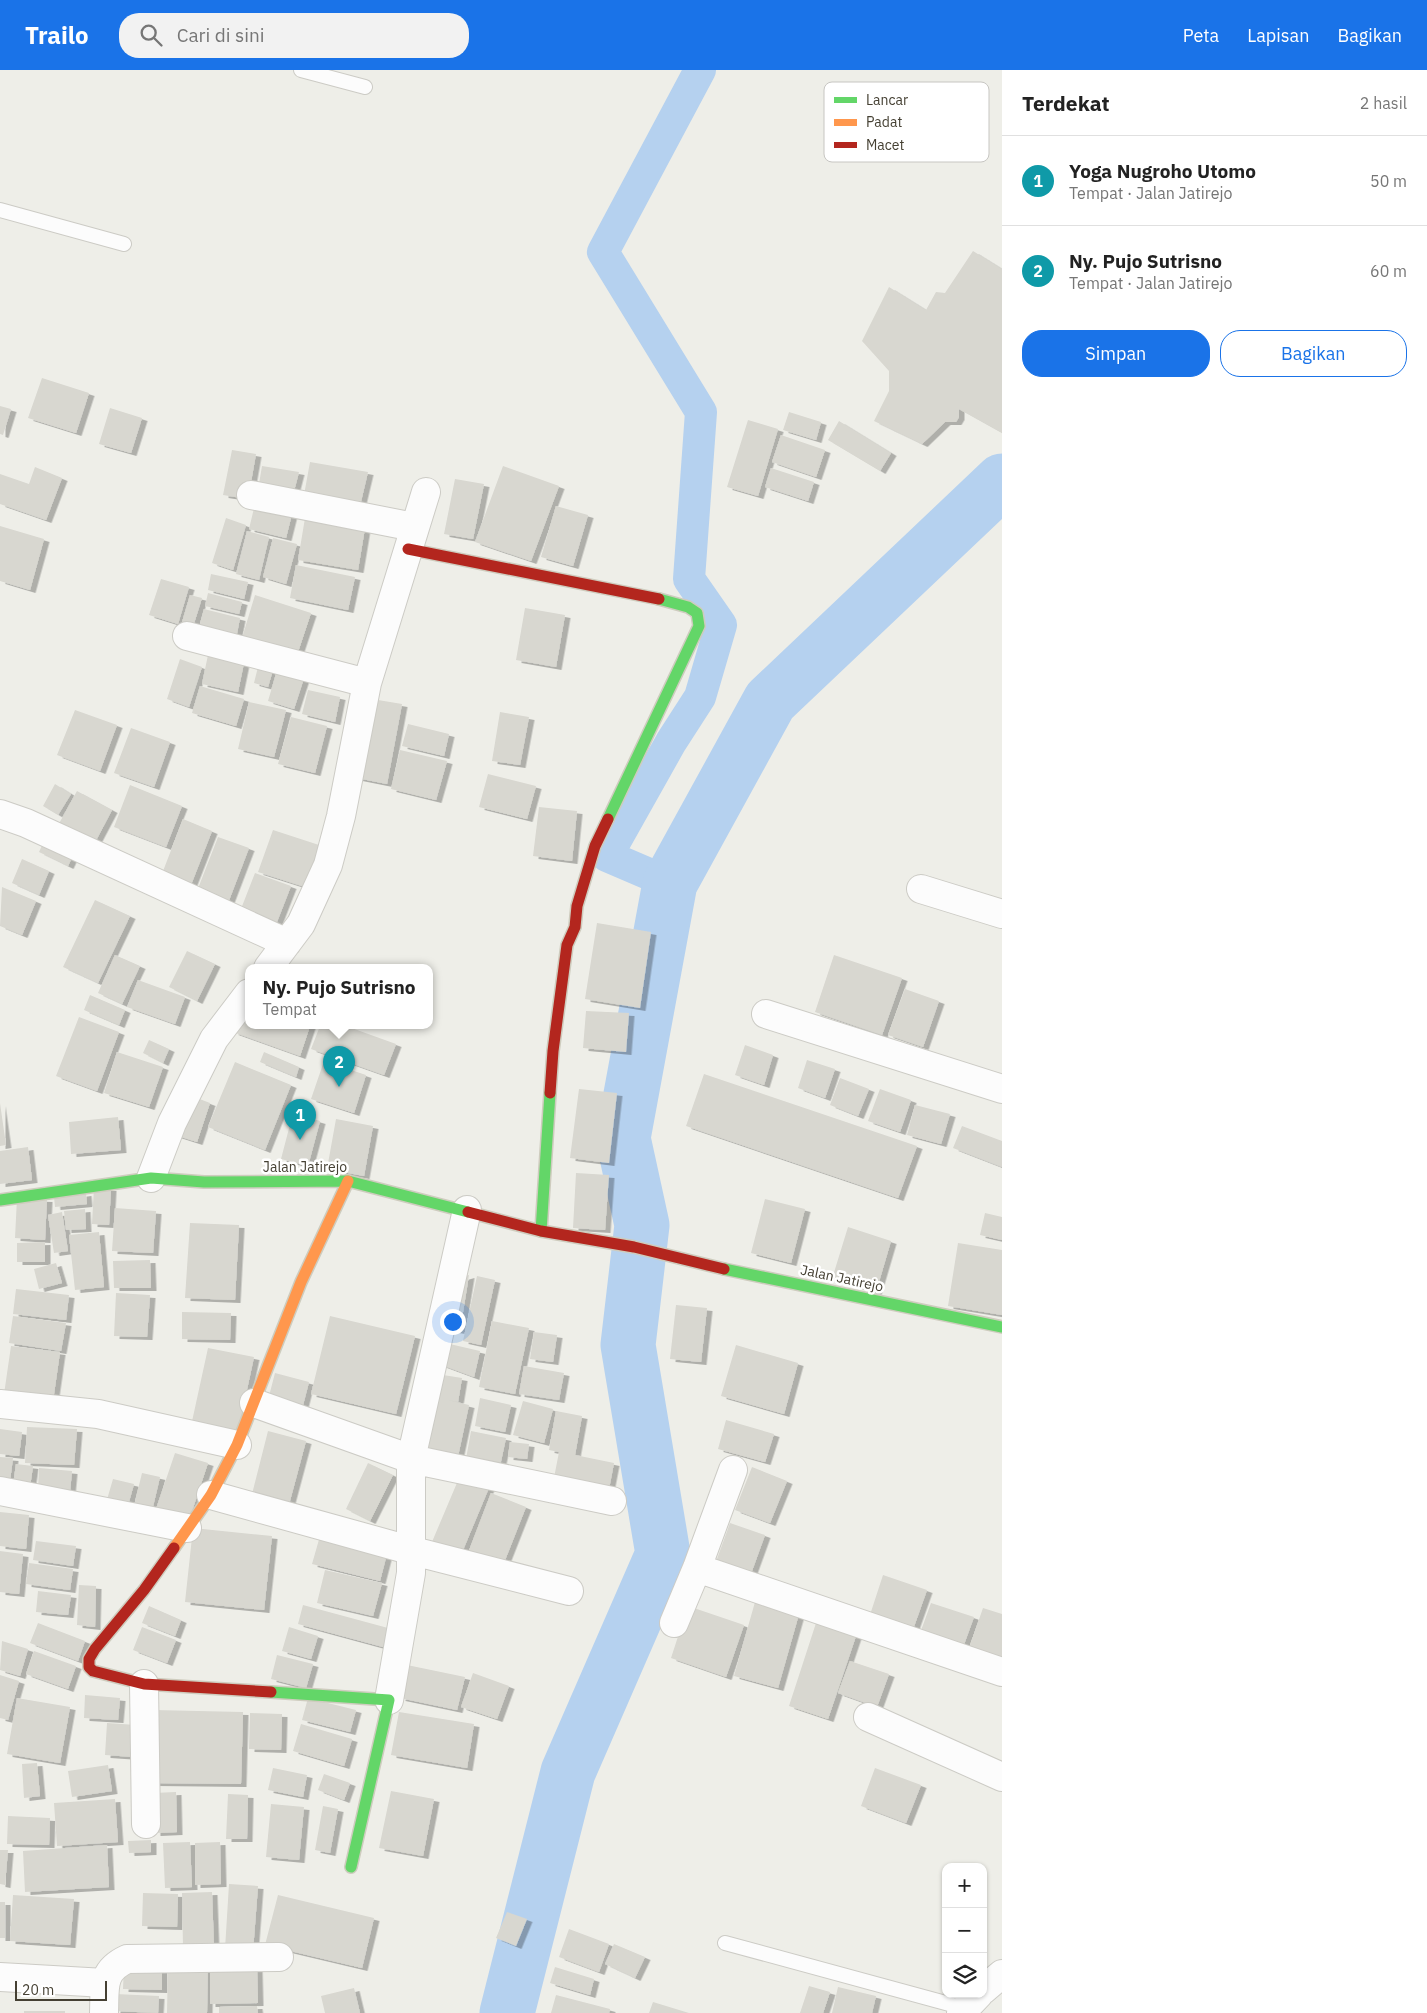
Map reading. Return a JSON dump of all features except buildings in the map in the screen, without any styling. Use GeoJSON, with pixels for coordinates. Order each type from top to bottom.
{"type":"FeatureCollection","features":[{"type":"Feature","properties":{"kind":"street"},"geometry":{"type":"LineString","coordinates":[[271,964],[301,924],[328,865],[367,683],[426,492]]}},
{"type":"Feature","properties":{"kind":"street"},"geometry":{"type":"LineString","coordinates":[[251,495],[411,538],[654,598],[688,607],[697,613],[699,626],[595,846],[577,906],[575,927],[567,945],[553,1050],[541,1231]]}},
{"type":"Feature","properties":{"kind":"street"},"geometry":{"type":"LineString","coordinates":[[187,636],[367,683]]}},
{"type":"Feature","properties":{"kind":"street"},"geometry":{"type":"LineString","coordinates":[[0,814],[26,823],[287,943]]}},
{"type":"Feature","properties":{"kind":"street"},"geometry":{"type":"LineString","coordinates":[[921,889],[1002,914]]}},
{"type":"Feature","properties":{"kind":"street"},"geometry":{"type":"LineString","coordinates":[[151,1178],[172,1123],[214,1039],[245,998]]}},
{"type":"Feature","properties":{"kind":"street"},"geometry":{"type":"LineString","coordinates":[[766,1014],[1002,1089]]}},
{"type":"Feature","properties":{"kind":"street","name":"Jalan Jatirejo"},"geometry":{"type":"LineString","coordinates":[[0,1200],[151,1178],[204,1182],[348,1181],[466,1210],[541,1231],[634,1247],[677,1259],[1002,1327]]}},
{"type":"Feature","properties":{"kind":"street"},"geometry":{"type":"LineString","coordinates":[[348,1181],[302,1282],[237,1445],[211,1495],[144,1590],[104,1637],[89,1659],[89,1667],[93,1671],[144,1684],[389,1700]]}},
{"type":"Feature","properties":{"kind":"street"},"geometry":{"type":"LineString","coordinates":[[350,1866],[389,1700],[411,1573],[413,1551],[411,1459],[466,1210]]}},
{"type":"Feature","properties":{"kind":"street"},"geometry":{"type":"LineString","coordinates":[[254,1403],[411,1459],[612,1501]]}},
{"type":"Feature","properties":{"kind":"street"},"geometry":{"type":"LineString","coordinates":[[0,1404],[98,1414],[237,1445]]}},
{"type":"Feature","properties":{"kind":"street"},"geometry":{"type":"LineString","coordinates":[[674,1623],[697,1568],[733,1470]]}},
{"type":"Feature","properties":{"kind":"street"},"geometry":{"type":"LineString","coordinates":[[0,1491],[187,1528]]}},
{"type":"Feature","properties":{"kind":"street"},"geometry":{"type":"LineString","coordinates":[[211,1495],[413,1551],[569,1591]]}},
{"type":"Feature","properties":{"kind":"street"},"geometry":{"type":"LineString","coordinates":[[697,1568],[1002,1672]]}},
{"type":"Feature","properties":{"kind":"street"},"geometry":{"type":"LineString","coordinates":[[144,1684],[146,1824]]}},
{"type":"Feature","properties":{"kind":"street"},"geometry":{"type":"LineString","coordinates":[[868,1717],[1002,1778]]}},
{"type":"Feature","properties":{"kind":"street"},"geometry":{"type":"LineString","coordinates":[[104,2013],[105,1983],[108,1974],[115,1965],[127,1959],[279,1957]]}},
{"type":"Feature","properties":{"kind":"street"},"geometry":{"type":"LineString","coordinates":[[972,2001],[1002,1974]]}},
{"type":"Feature","properties":{"kind":"street"},"geometry":{"type":"LineString","coordinates":[[0,1977],[105,1983]]}},
{"type":"Feature","properties":{"kind":"lane"},"geometry":{"type":"LineString","coordinates":[[302,70],[365,87]]}},
{"type":"Feature","properties":{"kind":"lane"},"geometry":{"type":"LineString","coordinates":[[0,210],[124,244]]}},
{"type":"Feature","properties":{"kind":"lane"},"geometry":{"type":"LineString","coordinates":[[725,1943],[972,2001]]}},
{"type":"Feature","properties":{"kind":"waterway"},"geometry":{"type":"LineString","coordinates":[[670,883],[607,856],[671,742],[700,697],[721,625],[689,579],[701,412],[603,252],[700,70]]}},
{"type":"Feature","properties":{"kind":"waterway"},"geometry":{"type":"LineString","coordinates":[[507,2013],[568,1772],[663,1554],[628,1345],[642,1225],[623,1138],[670,883],[770,701],[1002,481]]}},
{"type":"Feature","properties":{"kind":"traffic: fast"},"geometry":{"type":"LineString","coordinates":[[608,819],[699,626],[697,613],[688,607],[659,599]]}},
{"type":"Feature","properties":{"kind":"traffic: fast"},"geometry":{"type":"LineString","coordinates":[[541,1231],[550,1093]]}},
{"type":"Feature","properties":{"kind":"traffic: fast"},"geometry":{"type":"LineString","coordinates":[[0,1200],[151,1178],[204,1182],[348,1181],[468,1212]]}},
{"type":"Feature","properties":{"kind":"traffic: fast"},"geometry":{"type":"LineString","coordinates":[[724,1269],[1002,1327]]}},
{"type":"Feature","properties":{"kind":"traffic: fast"},"geometry":{"type":"LineString","coordinates":[[271,1692],[389,1700],[351,1867]]}},
{"type":"Feature","properties":{"kind":"traffic: slow"},"geometry":{"type":"LineString","coordinates":[[174,1548],[211,1495],[237,1445],[301,1282],[348,1181]]}},
{"type":"Feature","properties":{"kind":"traffic: jam"},"geometry":{"type":"LineString","coordinates":[[408,549],[659,599]]}},
{"type":"Feature","properties":{"kind":"traffic: jam"},"geometry":{"type":"LineString","coordinates":[[550,1093],[553,1051],[567,945],[575,927],[577,906],[595,846],[608,819]]}},
{"type":"Feature","properties":{"kind":"traffic: jam"},"geometry":{"type":"LineString","coordinates":[[468,1212],[541,1231],[634,1247],[724,1269]]}},
{"type":"Feature","properties":{"kind":"traffic: jam"},"geometry":{"type":"LineString","coordinates":[[174,1548],[144,1590],[95,1649],[89,1659],[89,1667],[93,1671],[144,1684],[271,1692]]}},
{"type":"Feature","properties":{"kind":"place","name":"Ny. Pujo Sutrisno"},"geometry":{"type":"Point","coordinates":[339,1087]}},
{"type":"Feature","properties":{"kind":"place","name":"Yoga Nugroho Utomo"},"geometry":{"type":"Point","coordinates":[300,1140]}}]}
